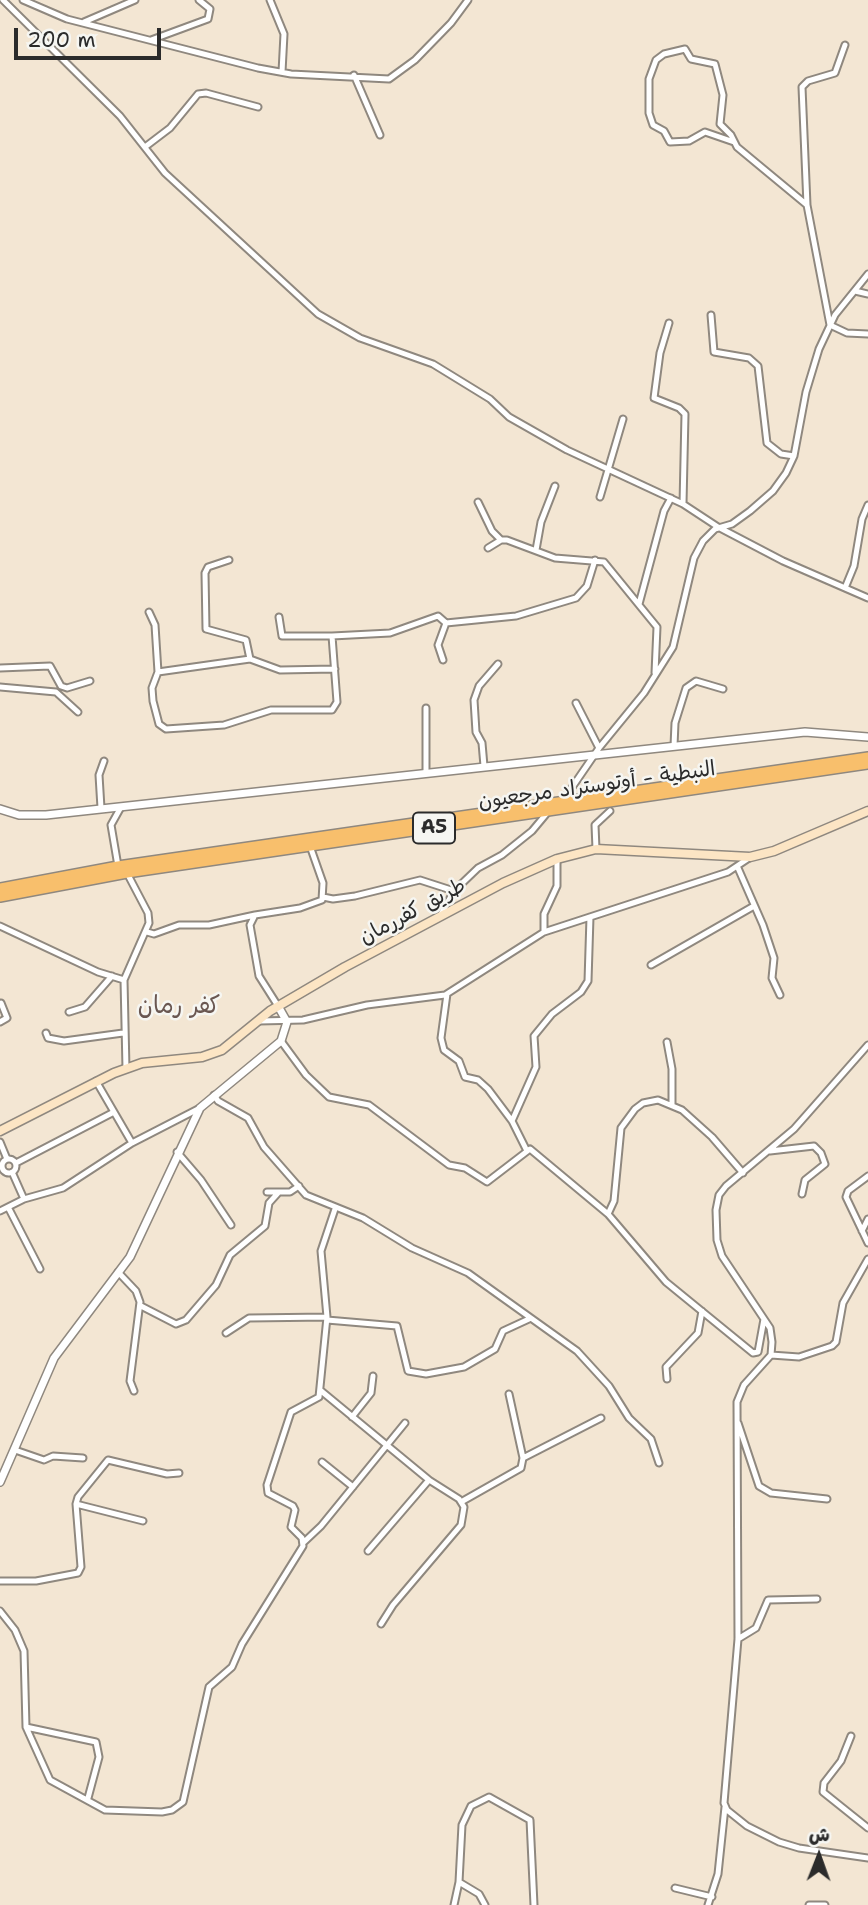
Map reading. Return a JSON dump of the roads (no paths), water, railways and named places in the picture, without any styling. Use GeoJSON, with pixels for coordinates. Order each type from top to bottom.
{"type":"FeatureCollection","features":[{"type":"Feature","properties":{"kind":"highway","name":"النبطية - أوتوستراد مرجعيون"},"geometry":{"type":"LineString","coordinates":[[0,888],[118,866],[868,757]]}},
{"type":"Feature","properties":{"kind":"highway","name":"النبطية - أوتوستراد مرجعيون"},"geometry":{"type":"LineString","coordinates":[[0,897],[127,873],[868,764]]}},
{"type":"Feature","properties":{"kind":"main road","name":"طريق كفررمان"},"geometry":{"type":"LineString","coordinates":[[0,1131],[96,1081],[142,1063],[213,1054],[240,1038],[278,1006],[438,919],[557,859],[596,849],[750,857],[774,851],[868,811]]}},
{"type":"Feature","properties":{"kind":"street"},"geometry":{"type":"LineString","coordinates":[[4,0],[120,116],[165,173],[318,314],[360,338],[439,368],[490,399],[522,424],[582,458],[683,504],[719,527],[783,561],[868,598]]}},
{"type":"Feature","properties":{"kind":"street"},"geometry":{"type":"LineString","coordinates":[[23,0],[81,23],[282,72],[389,79],[398,75],[451,23],[468,0]]}},
{"type":"Feature","properties":{"kind":"street"},"geometry":{"type":"LineString","coordinates":[[81,23],[135,0]]}},
{"type":"Feature","properties":{"kind":"street"},"geometry":{"type":"LineString","coordinates":[[148,40],[204,22],[210,9],[199,0]]}},
{"type":"Feature","properties":{"kind":"street"},"geometry":{"type":"LineString","coordinates":[[270,0],[284,34],[282,72]]}},
{"type":"Feature","properties":{"kind":"street"},"geometry":{"type":"LineString","coordinates":[[830,325],[807,205],[802,87],[808,81],[835,73],[845,45]]}},
{"type":"Feature","properties":{"kind":"street"},"geometry":{"type":"LineString","coordinates":[[734,142],[732,135],[719,122],[723,93],[714,63],[691,59],[685,49],[664,54],[656,60],[649,79],[649,113],[653,125],[664,131],[670,142],[689,141],[704,132],[734,142],[807,205]]}},
{"type":"Feature","properties":{"kind":"street"},"geometry":{"type":"LineString","coordinates":[[354,75],[380,135]]}},
{"type":"Feature","properties":{"kind":"street"},"geometry":{"type":"LineString","coordinates":[[145,148],[170,128],[198,94],[206,93],[258,107]]}},
{"type":"Feature","properties":{"kind":"street"},"geometry":{"type":"LineString","coordinates":[[562,802],[655,676],[679,633],[694,558],[703,541],[719,527],[736,522],[773,491],[794,456],[810,373],[830,325],[868,274]]}},
{"type":"Feature","properties":{"kind":"street"},"geometry":{"type":"LineString","coordinates":[[855,291],[868,294]]}},
{"type":"Feature","properties":{"kind":"street"},"geometry":{"type":"LineString","coordinates":[[712,315],[714,352],[749,358],[758,366],[767,443],[781,454],[794,456]]}},
{"type":"Feature","properties":{"kind":"street"},"geometry":{"type":"LineString","coordinates":[[669,323],[660,353],[654,398],[679,408],[685,414],[683,504]]}},
{"type":"Feature","properties":{"kind":"street"},"geometry":{"type":"LineString","coordinates":[[830,325],[847,333],[868,334]]}},
{"type":"Feature","properties":{"kind":"street"},"geometry":{"type":"LineString","coordinates":[[600,497],[622,419]]}},
{"type":"Feature","properties":{"kind":"street"},"geometry":{"type":"LineString","coordinates":[[536,550],[541,522],[555,486]]}},
{"type":"Feature","properties":{"kind":"street"},"geometry":{"type":"LineString","coordinates":[[639,604],[664,511],[671,498]]}},
{"type":"Feature","properties":{"kind":"street"},"geometry":{"type":"LineString","coordinates":[[478,502],[492,531],[500,540],[555,558],[604,562],[657,627],[655,676]]}},
{"type":"Feature","properties":{"kind":"street"},"geometry":{"type":"LineString","coordinates":[[845,588],[854,566],[868,505]]}},
{"type":"Feature","properties":{"kind":"street"},"geometry":{"type":"LineString","coordinates":[[488,548],[500,540]]}},
{"type":"Feature","properties":{"kind":"street"},"geometry":{"type":"LineString","coordinates":[[279,617],[282,636],[331,636],[390,633],[438,616],[446,623],[516,616],[576,598],[587,586],[595,560]]}},
{"type":"Feature","properties":{"kind":"street"},"geometry":{"type":"LineString","coordinates":[[229,561],[208,567],[205,573],[206,629],[246,640],[250,659]]}},
{"type":"Feature","properties":{"kind":"street"},"geometry":{"type":"LineString","coordinates":[[149,612],[155,625],[158,672],[152,688],[153,701],[159,724],[166,729],[224,725],[271,710],[332,710],[337,702],[331,636]]}},
{"type":"Feature","properties":{"kind":"street"},"geometry":{"type":"LineString","coordinates":[[443,660],[438,645],[446,623]]}},
{"type":"Feature","properties":{"kind":"street"},"geometry":{"type":"LineString","coordinates":[[158,672],[250,659],[279,670],[335,669]]}},
{"type":"Feature","properties":{"kind":"street"},"geometry":{"type":"LineString","coordinates":[[484,766],[482,743],[476,732],[474,700],[479,686],[498,664]]}},
{"type":"Feature","properties":{"kind":"street"},"geometry":{"type":"LineString","coordinates":[[0,668],[50,666],[61,686],[67,688],[90,681]]}},
{"type":"Feature","properties":{"kind":"street"},"geometry":{"type":"LineString","coordinates":[[674,746],[676,723],[686,688],[696,681],[723,689]]}},
{"type":"Feature","properties":{"kind":"street"},"geometry":{"type":"LineString","coordinates":[[0,687],[56,692],[78,712]]}},
{"type":"Feature","properties":{"kind":"street"},"geometry":{"type":"LineString","coordinates":[[576,703],[597,752]]}},
{"type":"Feature","properties":{"kind":"street"},"geometry":{"type":"LineString","coordinates":[[426,708],[426,772]]}},
{"type":"Feature","properties":{"kind":"street"},"geometry":{"type":"LineString","coordinates":[[0,809],[35,816],[597,752],[805,732],[868,737]]}},
{"type":"Feature","properties":{"kind":"street"},"geometry":{"type":"LineString","coordinates":[[101,807],[99,775],[104,761]]}},
{"type":"Feature","properties":{"kind":"street"},"geometry":{"type":"LineString","coordinates":[[118,866],[111,825],[123,805]]}},
{"type":"Feature","properties":{"kind":"street"},"geometry":{"type":"LineString","coordinates":[[438,919],[454,891],[478,868],[502,855],[532,831],[551,810]]}},
{"type":"Feature","properties":{"kind":"street"},"geometry":{"type":"LineString","coordinates":[[596,849],[595,825],[610,811]]}},
{"type":"Feature","properties":{"kind":"street"},"geometry":{"type":"LineString","coordinates":[[310,846],[323,883],[323,897]]}},
{"type":"Feature","properties":{"kind":"street"},"geometry":{"type":"LineString","coordinates":[[259,1021],[287,1022],[368,1005],[447,994],[544,932],[738,868],[750,857]]}},
{"type":"Feature","properties":{"kind":"street"},"geometry":{"type":"LineString","coordinates":[[544,932],[543,917],[557,886],[557,859]]}},
{"type":"Feature","properties":{"kind":"street"},"geometry":{"type":"LineString","coordinates":[[738,868],[771,951],[772,978],[780,995]]}},
{"type":"Feature","properties":{"kind":"street"},"geometry":{"type":"LineString","coordinates":[[126,1069],[124,980],[134,952],[147,932],[148,913],[127,873]]}},
{"type":"Feature","properties":{"kind":"street"},"geometry":{"type":"LineString","coordinates":[[147,932],[153,935],[179,925],[209,925],[309,905],[323,897],[339,898],[420,880],[454,891]]}},
{"type":"Feature","properties":{"kind":"street"},"geometry":{"type":"LineString","coordinates":[[652,965],[754,906]]}},
{"type":"Feature","properties":{"kind":"street"},"geometry":{"type":"LineString","coordinates":[[0,1211],[24,1199],[63,1188],[132,1143],[200,1108],[281,1041],[287,1022],[259,976],[249,931],[255,915]]}},
{"type":"Feature","properties":{"kind":"street"},"geometry":{"type":"LineString","coordinates":[[512,1121],[536,1068],[534,1037],[552,1014],[581,992],[588,981],[590,917]]}},
{"type":"Feature","properties":{"kind":"street"},"geometry":{"type":"LineString","coordinates":[[0,926],[124,980]]}},
{"type":"Feature","properties":{"kind":"street"},"geometry":{"type":"LineString","coordinates":[[69,1012],[85,1007],[111,976]]}},
{"type":"Feature","properties":{"kind":"street"},"geometry":{"type":"LineString","coordinates":[[447,994],[441,1034],[444,1050],[459,1061],[465,1077],[478,1080],[488,1089],[512,1121],[526,1149],[550,1163],[608,1214],[660,1276],[756,1353],[764,1318]]}},
{"type":"Feature","properties":{"kind":"street"},"geometry":{"type":"LineString","coordinates":[[0,1022],[7,1018],[1,1003]]}},
{"type":"Feature","properties":{"kind":"street"},"geometry":{"type":"LineString","coordinates":[[46,1033],[48,1038],[64,1041],[124,1033]]}},
{"type":"Feature","properties":{"kind":"street"},"geometry":{"type":"LineString","coordinates":[[281,1041],[306,1074],[329,1097],[369,1105],[449,1165],[465,1168],[483,1181],[492,1181],[526,1149]]}},
{"type":"Feature","properties":{"kind":"street"},"geometry":{"type":"LineString","coordinates":[[667,1042],[672,1069],[672,1104]]}},
{"type":"Feature","properties":{"kind":"street"},"geometry":{"type":"LineString","coordinates":[[708,1905],[718,1874],[738,1639],[736,1417],[740,1392],[771,1355],[772,1334],[725,1262],[717,1240],[719,1195],[804,1119],[868,1045]]}},
{"type":"Feature","properties":{"kind":"street"},"geometry":{"type":"LineString","coordinates":[[96,1081],[132,1143]]}},
{"type":"Feature","properties":{"kind":"street"},"geometry":{"type":"LineString","coordinates":[[214,1095],[218,1101],[248,1118],[264,1147],[311,1198],[363,1218],[405,1244],[468,1273],[577,1351],[600,1374],[629,1418],[651,1439],[659,1463]]}},
{"type":"Feature","properties":{"kind":"street"},"geometry":{"type":"LineString","coordinates":[[608,1214],[614,1201],[621,1128],[643,1103],[658,1100],[672,1104],[712,1137],[743,1172]]}},
{"type":"Feature","properties":{"kind":"street"},"geometry":{"type":"LineString","coordinates":[[0,1482],[54,1358],[135,1247],[177,1152],[200,1108]]}},
{"type":"Feature","properties":{"kind":"street"},"geometry":{"type":"LineString","coordinates":[[24,1199],[12,1172],[16,1163],[114,1112]]}},
{"type":"Feature","properties":{"kind":"street"},"geometry":{"type":"LineString","coordinates":[[0,1142],[7,1159],[16,1163]]}},
{"type":"Feature","properties":{"kind":"street"},"geometry":{"type":"LineString","coordinates":[[770,1151],[814,1146],[821,1153],[826,1163],[805,1180],[802,1194]]}},
{"type":"Feature","properties":{"kind":"street"},"geometry":{"type":"LineString","coordinates":[[177,1152],[197,1174],[231,1225]]}},
{"type":"Feature","properties":{"kind":"street"},"geometry":{"type":"LineString","coordinates":[[7,1159],[1,1170],[12,1172]]}},
{"type":"Feature","properties":{"kind":"street"},"geometry":{"type":"LineString","coordinates":[[868,1176],[846,1194],[868,1243]]}},
{"type":"Feature","properties":{"kind":"street"},"geometry":{"type":"LineString","coordinates":[[267,1192],[290,1192],[299,1186]]}},
{"type":"Feature","properties":{"kind":"street"},"geometry":{"type":"LineString","coordinates":[[141,1306],[176,1324],[186,1320],[216,1285],[230,1255],[265,1226],[269,1203],[278,1192]]}},
{"type":"Feature","properties":{"kind":"street"},"geometry":{"type":"LineString","coordinates":[[8,1208],[40,1269]]}},
{"type":"Feature","properties":{"kind":"street"},"geometry":{"type":"LineString","coordinates":[[304,1542],[291,1527],[295,1510],[293,1506],[268,1493],[267,1485],[291,1412],[316,1400],[320,1390],[327,1318],[321,1251],[335,1209]]}},
{"type":"Feature","properties":{"kind":"street"},"geometry":{"type":"LineString","coordinates":[[862,1231],[868,1219]]}},
{"type":"Feature","properties":{"kind":"street"},"geometry":{"type":"LineString","coordinates":[[771,1355],[800,1357],[832,1346],[836,1342],[843,1303],[868,1259]]}},
{"type":"Feature","properties":{"kind":"street"},"geometry":{"type":"LineString","coordinates":[[118,1272],[136,1291],[141,1306],[135,1328],[130,1381],[134,1391]]}},
{"type":"Feature","properties":{"kind":"street"},"geometry":{"type":"LineString","coordinates":[[667,1379],[666,1367],[698,1333],[702,1311]]}},
{"type":"Feature","properties":{"kind":"street"},"geometry":{"type":"LineString","coordinates":[[226,1333],[250,1318],[327,1318],[397,1326],[408,1371],[426,1374],[464,1367],[493,1350],[503,1331],[529,1319]]}},
{"type":"Feature","properties":{"kind":"street"},"geometry":{"type":"LineString","coordinates":[[352,1417],[371,1393],[373,1376]]}},
{"type":"Feature","properties":{"kind":"street"},"geometry":{"type":"LineString","coordinates":[[320,1390],[429,1480],[461,1502],[464,1516],[461,1525],[393,1605],[381,1624]]}},
{"type":"Feature","properties":{"kind":"street"},"geometry":{"type":"LineString","coordinates":[[461,1502],[521,1468],[523,1458],[509,1394]]}},
{"type":"Feature","properties":{"kind":"street"},"geometry":{"type":"LineString","coordinates":[[736,1417],[759,1486],[771,1493],[827,1499]]}},
{"type":"Feature","properties":{"kind":"street"},"geometry":{"type":"LineString","coordinates":[[523,1458],[601,1418]]}},
{"type":"Feature","properties":{"kind":"street"},"geometry":{"type":"LineString","coordinates":[[0,1611],[15,1630],[24,1651],[26,1727],[50,1780],[88,1798],[105,1810],[173,1810],[183,1802],[209,1687],[232,1667],[242,1644],[282,1583],[304,1542],[321,1526],[405,1423]]}},
{"type":"Feature","properties":{"kind":"street"},"geometry":{"type":"LineString","coordinates":[[15,1450],[42,1460],[53,1455],[82,1458]]}},
{"type":"Feature","properties":{"kind":"street"},"geometry":{"type":"LineString","coordinates":[[0,1581],[36,1581],[78,1573],[82,1567],[76,1504],[88,1484],[111,1459],[158,1472],[179,1473]]}},
{"type":"Feature","properties":{"kind":"street"},"geometry":{"type":"LineString","coordinates":[[322,1462],[353,1487]]}},
{"type":"Feature","properties":{"kind":"street"},"geometry":{"type":"LineString","coordinates":[[368,1551],[429,1480]]}},
{"type":"Feature","properties":{"kind":"street"},"geometry":{"type":"LineString","coordinates":[[76,1504],[143,1521]]}},
{"type":"Feature","properties":{"kind":"street"},"geometry":{"type":"LineString","coordinates":[[738,1639],[756,1628],[768,1600],[817,1599]]}},
{"type":"Feature","properties":{"kind":"street"},"geometry":{"type":"LineString","coordinates":[[26,1727],[96,1742],[99,1757],[88,1798]]}},
{"type":"Feature","properties":{"kind":"street"},"geometry":{"type":"LineString","coordinates":[[851,1736],[841,1761],[828,1777],[823,1792],[868,1828]]}},
{"type":"Feature","properties":{"kind":"street"},"geometry":{"type":"LineString","coordinates":[[454,1905],[459,1882],[460,1839],[466,1815],[477,1802],[492,1797],[530,1820],[534,1905]]}},
{"type":"Feature","properties":{"kind":"street"},"geometry":{"type":"LineString","coordinates":[[725,1807],[747,1826],[779,1842],[799,1848],[868,1858]]}},
{"type":"Feature","properties":{"kind":"street"},"geometry":{"type":"LineString","coordinates":[[459,1882],[479,1894],[485,1905]]}},
{"type":"Feature","properties":{"kind":"street"},"geometry":{"type":"LineString","coordinates":[[675,1888],[712,1897]]}},
{"type":"Feature","properties":{"kind":"street"},"geometry":{"type":"LineString","coordinates":[[809,1905],[825,1905]]}},
{"type":"Feature","properties":{"kind":"district","name":"كفر رمان"},"geometry":{"type":"Point","coordinates":[179,1007]}}]}
